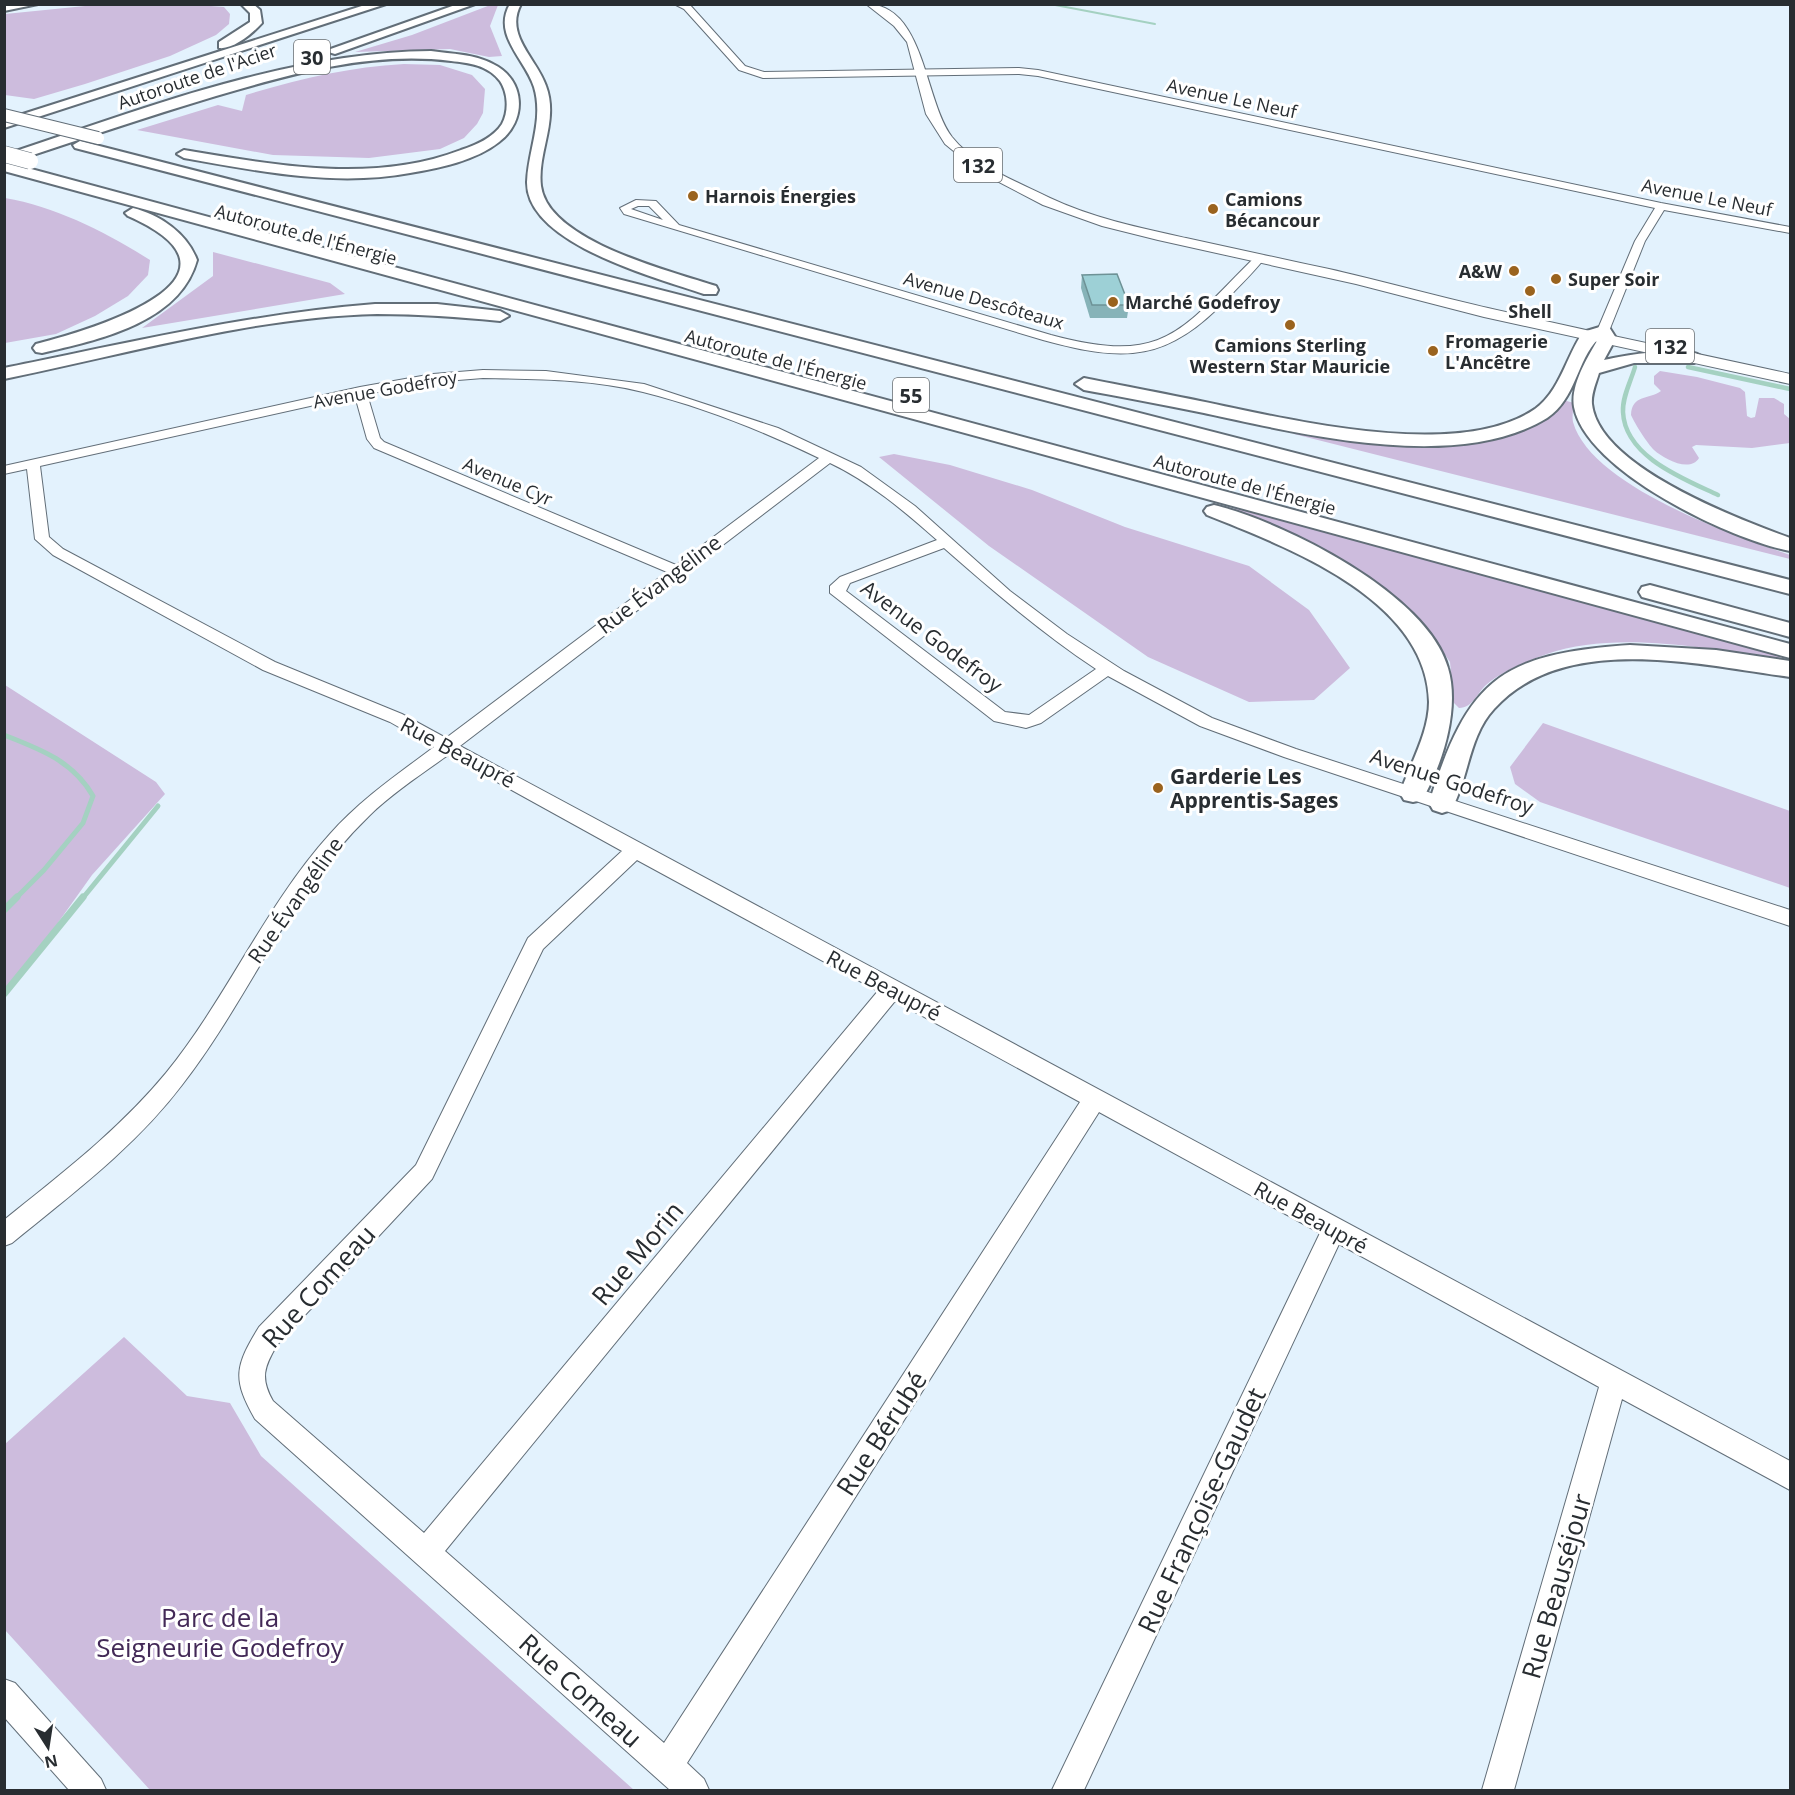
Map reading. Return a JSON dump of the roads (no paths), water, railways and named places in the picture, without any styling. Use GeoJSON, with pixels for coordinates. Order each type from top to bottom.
{"type":"FeatureCollection","features":[{"type":"Feature","properties":{"kind":"highway"},"geometry":{"type":"LineString","coordinates":[[4,8],[33,4]]}},
{"type":"Feature","properties":{"kind":"highway"},"geometry":{"type":"LineString","coordinates":[[68,104],[238,38],[252,27],[257,18],[254,10],[246,4]]}},
{"type":"Feature","properties":{"kind":"highway","name":"Autoroute de l'Acier"},"geometry":{"type":"LineString","coordinates":[[4,125],[381,4]]}},
{"type":"Feature","properties":{"kind":"highway","name":"Autoroute de l'Acier"},"geometry":{"type":"LineString","coordinates":[[6,162],[470,4]]}},
{"type":"Feature","properties":{"kind":"highway"},"geometry":{"type":"LineString","coordinates":[[516,4],[509,15],[510,28],[536,75],[544,101],[543,126],[534,184],[535,196],[542,208],[558,226],[591,245],[732,298]]}},
{"type":"Feature","properties":{"kind":"highway"},"geometry":{"type":"LineString","coordinates":[[106,140],[309,172],[370,172],[416,167],[460,156],[496,139],[511,121],[512,96],[502,75],[487,65],[459,58],[407,55],[361,59],[312,68],[154,110]]}},
{"type":"Feature","properties":{"kind":"highway"},"geometry":{"type":"LineString","coordinates":[[4,115],[1791,568]]}},
{"type":"Feature","properties":{"kind":"highway","name":"Autoroute de l'Énergie"},"geometry":{"type":"LineString","coordinates":[[4,125],[1791,587]]}},
{"type":"Feature","properties":{"kind":"highway","name":"Autoroute de l'Énergie"},"geometry":{"type":"LineString","coordinates":[[6,162],[30,161],[1301,499]]}},
{"type":"Feature","properties":{"kind":"highway"},"geometry":{"type":"LineString","coordinates":[[6,162],[77,186],[1791,651]]}},
{"type":"Feature","properties":{"kind":"highway"},"geometry":{"type":"LineString","coordinates":[[26,352],[78,339],[132,319],[168,296],[179,285],[188,270],[189,260],[185,250],[166,231],[77,186]]}},
{"type":"Feature","properties":{"kind":"highway"},"geometry":{"type":"LineString","coordinates":[[4,374],[279,319],[341,311],[401,308],[456,310],[504,316],[753,369]]}},
{"type":"Feature","properties":{"kind":"highway"},"geometry":{"type":"LineString","coordinates":[[1038,376],[1337,432],[1394,438],[1451,438],[1500,431],[1539,414],[1556,397],[1600,335]]}},
{"type":"Feature","properties":{"kind":"highway"},"geometry":{"type":"LineString","coordinates":[[1600,335],[1594,369],[1585,390],[1583,406],[1592,431],[1607,451],[1638,474],[1681,499],[1732,523],[1791,545]]}},
{"type":"Feature","properties":{"kind":"highway"},"geometry":{"type":"LineString","coordinates":[[1594,369],[1639,357],[1694,358]]}},
{"type":"Feature","properties":{"kind":"highway"},"geometry":{"type":"LineString","coordinates":[[1055,451],[1279,538],[1342,571],[1398,612],[1427,646],[1437,670],[1441,692],[1436,725],[1413,793]]}},
{"type":"Feature","properties":{"kind":"highway"},"geometry":{"type":"LineString","coordinates":[[1630,587],[1791,630]]}},
{"type":"Feature","properties":{"kind":"highway"},"geometry":{"type":"LineString","coordinates":[[1442,803],[1464,739],[1478,712],[1498,690],[1527,672],[1574,658],[1632,653],[1708,657],[1791,669]]}},
{"type":"Feature","properties":{"kind":"main road","name":"132"},"geometry":{"type":"LineString","coordinates":[[871,4],[890,17],[908,35],[917,53],[931,111],[940,129],[961,153],[996,176],[1042,200],[1084,216],[1146,233],[1791,379]]}},
{"type":"Feature","properties":{"kind":"main road","name":"132"},"geometry":{"type":"LineString","coordinates":[[1600,335],[1791,374]]}},
{"type":"Feature","properties":{"kind":"street","name":"Avenue Le Neuf"},"geometry":{"type":"LineString","coordinates":[[677,4],[688,6],[736,63],[753,73],[782,76],[1018,71],[1038,74],[1660,206],[1791,230]]}},
{"type":"Feature","properties":{"kind":"street"},"geometry":{"type":"LineString","coordinates":[[1600,335],[1641,241],[1660,206]]}},
{"type":"Feature","properties":{"kind":"street","name":"Avenue Descôteaux"},"geometry":{"type":"LineString","coordinates":[[675,227],[1055,340],[1108,350],[1146,347],[1179,335],[1259,259]]}},
{"type":"Feature","properties":{"kind":"street","name":"Avenue Godefroy"},"geometry":{"type":"LineString","coordinates":[[4,470],[360,391],[432,378],[483,374],[546,375],[637,386],[685,399],[781,434],[830,456],[878,484],[1024,610],[1107,669],[1172,705],[1222,729],[1791,918]]}},
{"type":"Feature","properties":{"kind":"street","name":"Avenue Cyr"},"geometry":{"type":"LineString","coordinates":[[360,391],[374,439],[379,445],[677,571]]}},
{"type":"Feature","properties":{"kind":"street","name":"Rue Évangéline"},"geometry":{"type":"LineString","coordinates":[[4,1235],[111,1146],[175,1078],[302,883],[344,829],[378,798],[830,456]]}},
{"type":"Feature","properties":{"kind":"street","name":"Rue Beaupré"},"geometry":{"type":"LineString","coordinates":[[33,463],[42,539],[58,552],[269,666],[371,707],[446,746],[1791,1476]]}},
{"type":"Feature","properties":{"kind":"street","name":"Avenue Godefroy"},"geometry":{"type":"LineString","coordinates":[[946,542],[845,580],[838,586],[838,593],[1000,717],[1012,721],[1035,719],[1107,669]]}},
{"type":"Feature","properties":{"kind":"street","name":"Rue Comeau"},"geometry":{"type":"LineString","coordinates":[[635,850],[535,944],[424,1172],[268,1336],[251,1364],[250,1386],[264,1410],[693,1791]]}},
{"type":"Feature","properties":{"kind":"street","name":"Rue Morin"},"geometry":{"type":"LineString","coordinates":[[426,1552],[892,989]]}},
{"type":"Feature","properties":{"kind":"street","name":"Rue Bérubé"},"geometry":{"type":"LineString","coordinates":[[667,1766],[1095,1099]]}},
{"type":"Feature","properties":{"kind":"street","name":"Rue Françoise-Gaudet"},"geometry":{"type":"LineString","coordinates":[[1068,1791],[1334,1230]]}},
{"type":"Feature","properties":{"kind":"street","name":"Rue Beauséjour"},"geometry":{"type":"LineString","coordinates":[[1498,1791],[1614,1381]]}},
{"type":"Feature","properties":{"kind":"street"},"geometry":{"type":"LineString","coordinates":[[4,1694],[90,1791]]}},
{"type":"Feature","properties":{"kind":"waterway"},"geometry":{"type":"LineString","coordinates":[[1050,4],[1155,24]]}},
{"type":"Feature","properties":{"kind":"waterway"},"geometry":{"type":"LineString","coordinates":[[1635,367],[1623,406],[1626,428],[1634,442],[1658,464],[1718,495]]}},
{"type":"Feature","properties":{"kind":"waterway"},"geometry":{"type":"LineString","coordinates":[[1688,367],[1790,389]]}},
{"type":"Feature","properties":{"kind":"waterway"},"geometry":{"type":"LineString","coordinates":[[4,735],[43,751],[66,765],[85,784],[93,796],[83,823],[44,870],[4,910]]}},
{"type":"Feature","properties":{"kind":"waterway"},"geometry":{"type":"LineString","coordinates":[[82,899],[158,806]]}},
{"type":"Feature","properties":{"kind":"waterway"},"geometry":{"type":"LineString","coordinates":[[4,994],[83,897]]}},
{"type":"Feature","properties":{"kind":"place","name":"Harnois Énergies"},"geometry":{"type":"Point","coordinates":[693,196]}},
{"type":"Feature","properties":{"kind":"place","name":"Camions Bécancour"},"geometry":{"type":"Point","coordinates":[1213,209]}},
{"type":"Feature","properties":{"kind":"place","name":"A&W"},"geometry":{"type":"Point","coordinates":[1514,271]}},
{"type":"Feature","properties":{"kind":"place","name":"Super Soir"},"geometry":{"type":"Point","coordinates":[1556,279]}},
{"type":"Feature","properties":{"kind":"place","name":"Shell"},"geometry":{"type":"Point","coordinates":[1530,291]}},
{"type":"Feature","properties":{"kind":"place","name":"Marché Godefroy"},"geometry":{"type":"Point","coordinates":[1113,302]}},
{"type":"Feature","properties":{"kind":"place","name":"Camions Sterling Western Star Mauricie"},"geometry":{"type":"Point","coordinates":[1290,325]}},
{"type":"Feature","properties":{"kind":"place","name":"Fromagerie L'Ancêtre"},"geometry":{"type":"Point","coordinates":[1433,351]}},
{"type":"Feature","properties":{"kind":"place","name":"Garderie Les Apprentis-Sages"},"geometry":{"type":"Point","coordinates":[1158,788]}},
{"type":"Feature","properties":{"kind":"park label","name":"Parc de la Seigneurie Godefroy"},"geometry":{"type":"Point","coordinates":[220,1632]}}]}
